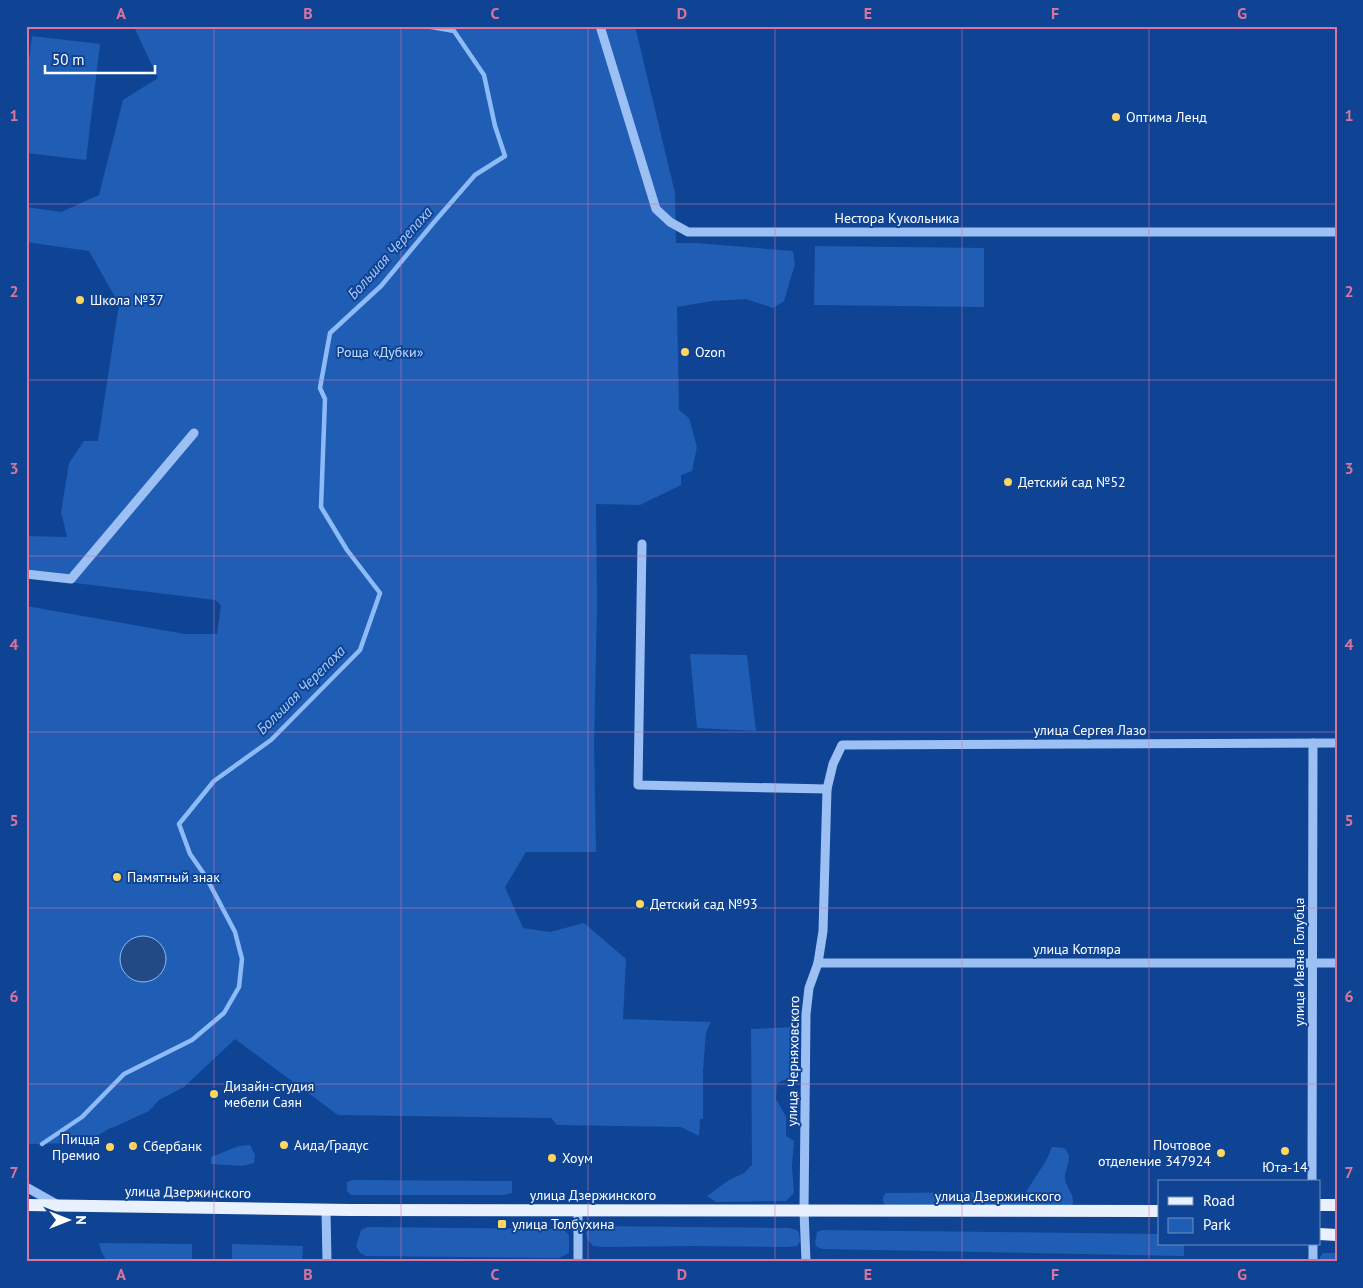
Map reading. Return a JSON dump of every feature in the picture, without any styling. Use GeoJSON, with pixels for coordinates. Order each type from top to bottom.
{"type":"FeatureCollection","features":[{"type":"Feature","properties":{"kind":"main road","name":"улица Дзержинского"},"geometry":{"type":"LineString","coordinates":[[26,1205],[326,1210],[1158,1211]]}},
{"type":"Feature","properties":{"kind":"main road"},"geometry":{"type":"LineString","coordinates":[[1320,1205],[1337,1205]]}},
{"type":"Feature","properties":{"kind":"main road"},"geometry":{"type":"LineString","coordinates":[[1320,1234],[1337,1235]]}},
{"type":"Feature","properties":{"kind":"street","name":"Нестора Кукольника"},"geometry":{"type":"LineString","coordinates":[[600,26],[656,209],[670,222],[688,232],[1337,232]]}},
{"type":"Feature","properties":{"kind":"street"},"geometry":{"type":"LineString","coordinates":[[26,574],[72,579],[194,433]]}},
{"type":"Feature","properties":{"kind":"street"},"geometry":{"type":"LineString","coordinates":[[642,544],[638,785],[826,789]]}},
{"type":"Feature","properties":{"kind":"street","name":"улица Ивана Голубца"},"geometry":{"type":"LineString","coordinates":[[1312,1180],[1313,743]]}},
{"type":"Feature","properties":{"kind":"street","name":"улица Сергея Лазо"},"geometry":{"type":"LineString","coordinates":[[842,745],[1337,743]]}},
{"type":"Feature","properties":{"kind":"street","name":"улица Черняховского"},"geometry":{"type":"LineString","coordinates":[[806,1262],[804,1211],[806,1014],[809,988],[818,963],[823,931],[826,789],[833,764],[842,745]]}},
{"type":"Feature","properties":{"kind":"street","name":"улица Котляра"},"geometry":{"type":"LineString","coordinates":[[818,963],[1337,963]]}},
{"type":"Feature","properties":{"kind":"street"},"geometry":{"type":"LineString","coordinates":[[26,1187],[58,1205]]}},
{"type":"Feature","properties":{"kind":"street"},"geometry":{"type":"LineString","coordinates":[[326,1210],[327,1262]]}},
{"type":"Feature","properties":{"kind":"street"},"geometry":{"type":"LineString","coordinates":[[578,1210],[578,1262]]}},
{"type":"Feature","properties":{"kind":"street"},"geometry":{"type":"LineString","coordinates":[[1313,1246],[1313,1262]]}},
{"type":"Feature","properties":{"kind":"green space","name":"Роща «Дубки»"},"geometry":{"type":"Polygon","coordinates":[[[136,26],[635,26],[675,193],[676,243],[793,251],[795,264],[784,301],[773,308],[746,299],[712,301],[677,307],[679,410],[689,418],[697,447],[692,471],[681,475],[681,485],[640,505],[596,504],[597,606],[594,744],[596,852],[526,852],[505,887],[523,928],[550,932],[584,923],[626,959],[623,1019],[711,1022],[706,1032],[703,1071],[703,1119],[700,1119],[699,1136],[681,1127],[557,1125],[551,1118],[338,1115],[235,1039],[184,1087],[159,1100],[149,1111],[110,1128],[85,1143],[26,1144],[26,606],[185,634],[217,634],[221,605],[215,600],[26,577],[26,536],[67,537],[61,512],[69,463],[84,441],[98,441],[119,304],[89,251],[26,242],[26,207],[61,212],[99,195],[123,100],[158,78],[135,29],[136,26]]]}},
{"type":"Feature","properties":{"kind":"green space"},"geometry":{"type":"Polygon","coordinates":[[[32,36],[100,44],[86,160],[26,153],[26,85],[32,36]]]}},
{"type":"Feature","properties":{"kind":"green space"},"geometry":{"type":"Polygon","coordinates":[[[815,246],[984,248],[984,307],[814,305],[815,246]]]}},
{"type":"Feature","properties":{"kind":"green space"},"geometry":{"type":"Polygon","coordinates":[[[690,654],[747,655],[756,731],[697,728],[690,654]]]}},
{"type":"Feature","properties":{"kind":"green space"},"geometry":{"type":"Polygon","coordinates":[[[796,1027],[799,1041],[799,1074],[777,1083],[776,1099],[786,1117],[786,1136],[794,1141],[792,1166],[794,1193],[786,1201],[716,1202],[707,1196],[729,1180],[744,1173],[752,1165],[751,1029],[796,1027]]]}},
{"type":"Feature","properties":{"kind":"green space"},"geometry":{"type":"Polygon","coordinates":[[[250,1145],[255,1155],[254,1163],[242,1166],[211,1164],[211,1157],[239,1146],[250,1145]]]}},
{"type":"Feature","properties":{"kind":"green space"},"geometry":{"type":"Polygon","coordinates":[[[1052,1147],[1064,1148],[1069,1155],[1065,1180],[1073,1204],[886,1205],[883,1202],[883,1197],[886,1193],[1026,1192],[1047,1159],[1052,1147]]]}},
{"type":"Feature","properties":{"kind":"green space"},"geometry":{"type":"Polygon","coordinates":[[[352,1180],[512,1181],[512,1193],[504,1195],[351,1195],[347,1191],[347,1182],[352,1180]]]}},
{"type":"Feature","properties":{"kind":"green space"},"geometry":{"type":"Polygon","coordinates":[[[595,1226],[789,1228],[797,1230],[800,1241],[797,1246],[788,1247],[604,1247],[593,1246],[587,1239],[586,1233],[589,1228],[595,1226]]]}},
{"type":"Feature","properties":{"kind":"green space"},"geometry":{"type":"Polygon","coordinates":[[[368,1227],[558,1229],[565,1231],[569,1235],[569,1253],[559,1258],[366,1256],[360,1253],[356,1246],[361,1230],[368,1227]]]}},
{"type":"Feature","properties":{"kind":"green space"},"geometry":{"type":"Polygon","coordinates":[[[822,1230],[1158,1234],[1158,1246],[1184,1246],[1184,1256],[823,1249],[817,1247],[815,1243],[817,1232],[822,1230]]]}},
{"type":"Feature","properties":{"kind":"green space"},"geometry":{"type":"Polygon","coordinates":[[[99,1243],[192,1244],[192,1262],[107,1262],[99,1243]]]}},
{"type":"Feature","properties":{"kind":"green space"},"geometry":{"type":"Polygon","coordinates":[[[232,1244],[303,1246],[302,1262],[232,1262],[232,1244]]]}},
{"type":"Feature","properties":{"kind":"green space"},"geometry":{"type":"Polygon","coordinates":[[[1323,1253],[1337,1253],[1337,1262],[1320,1262],[1320,1257],[1323,1253]]]}},
{"type":"Feature","properties":{"kind":"green space"},"geometry":{"type":"Polygon","coordinates":[[[975,1260],[1094,1262],[975,1262],[975,1260]]]}},
{"type":"Feature","properties":{"kind":"shaded area"},"geometry":{"type":"Polygon","coordinates":[[[138,936],[148,936],[162,946],[166,959],[162,972],[156,978],[148,982],[138,982],[124,972],[120,964],[120,954],[130,940],[138,936]]]}},
{"type":"Feature","properties":{"kind":"waterway","name":"Большая Черепаха"},"geometry":{"type":"LineString","coordinates":[[361,26],[372,26]]}},
{"type":"Feature","properties":{"kind":"waterway","name":"Большая Черепаха"},"geometry":{"type":"LineString","coordinates":[[42,1144],[82,1117],[124,1074],[192,1040],[224,1013],[239,987],[242,959],[235,932],[206,877],[190,854],[179,824],[214,781],[271,740],[360,650],[380,593],[347,550],[321,507],[325,399],[320,388],[330,333],[381,286],[475,175],[505,156],[495,126],[484,75],[454,31],[426,26]]}},
{"type":"Feature","properties":{"kind":"place","name":"Оптима Ленд"},"geometry":{"type":"Point","coordinates":[1116,117]}},
{"type":"Feature","properties":{"kind":"place","name":"Школа №37"},"geometry":{"type":"Point","coordinates":[80,300]}},
{"type":"Feature","properties":{"kind":"place","name":"Ozon"},"geometry":{"type":"Point","coordinates":[685,352]}},
{"type":"Feature","properties":{"kind":"place","name":"Детский сад №52"},"geometry":{"type":"Point","coordinates":[1008,482]}},
{"type":"Feature","properties":{"kind":"place","name":"Памятный знак"},"geometry":{"type":"Point","coordinates":[117,877]}},
{"type":"Feature","properties":{"kind":"place","name":"Детский сад №93"},"geometry":{"type":"Point","coordinates":[640,904]}},
{"type":"Feature","properties":{"kind":"place","name":"Дизайн-студия мебели Саян"},"geometry":{"type":"Point","coordinates":[214,1094]}},
{"type":"Feature","properties":{"kind":"place","name":"Аида/Градус"},"geometry":{"type":"Point","coordinates":[284,1145]}},
{"type":"Feature","properties":{"kind":"place","name":"Сбербанк"},"geometry":{"type":"Point","coordinates":[133,1146]}},
{"type":"Feature","properties":{"kind":"place","name":"Пицца Премио"},"geometry":{"type":"Point","coordinates":[110,1147]}},
{"type":"Feature","properties":{"kind":"place","name":"Юта-14"},"geometry":{"type":"Point","coordinates":[1285,1151]}},
{"type":"Feature","properties":{"kind":"place","name":"Почтовое отделение 347924"},"geometry":{"type":"Point","coordinates":[1221,1153]}},
{"type":"Feature","properties":{"kind":"place","name":"Хоум"},"geometry":{"type":"Point","coordinates":[552,1158]}},
{"type":"Feature","properties":{"kind":"place","name":"улица Толбухина"},"geometry":{"type":"Point","coordinates":[502,1224]}}]}
